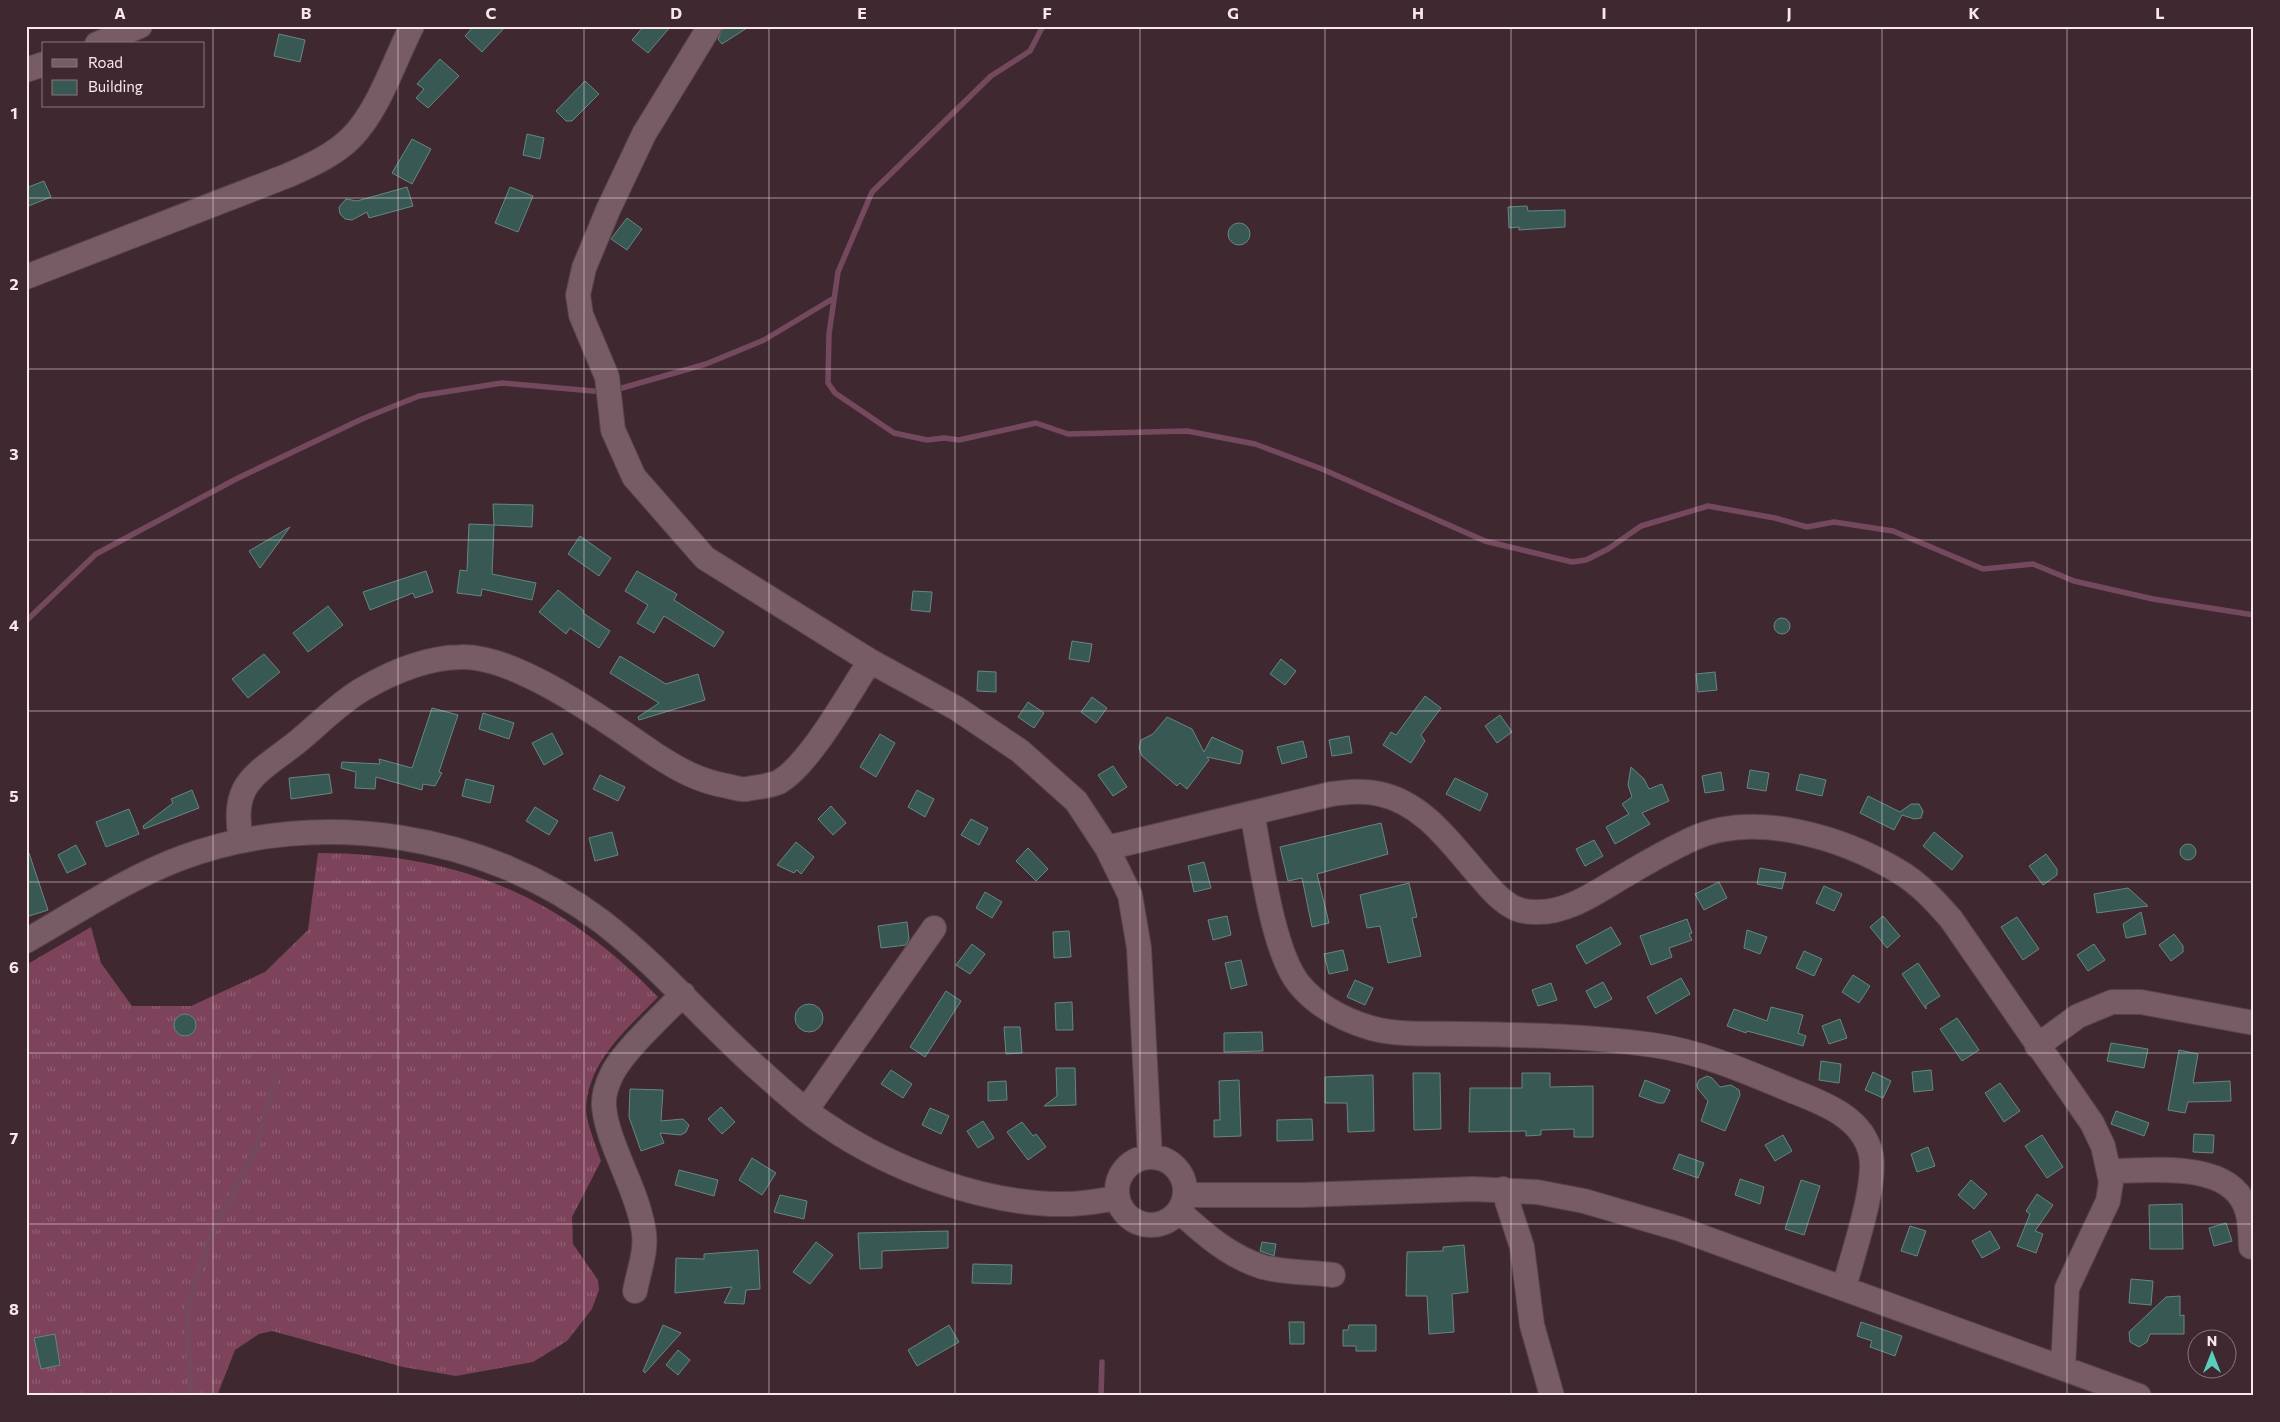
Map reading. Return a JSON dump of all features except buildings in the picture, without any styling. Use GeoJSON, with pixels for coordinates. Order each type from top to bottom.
{"type":"FeatureCollection","features":[{"type":"Feature","properties":{"kind":"street"},"geometry":{"type":"LineString","coordinates":[[102,42],[140,26]]}},
{"type":"Feature","properties":{"kind":"street"},"geometry":{"type":"LineString","coordinates":[[26,277],[289,175],[330,155],[352,137],[373,108],[412,26]]}},
{"type":"Feature","properties":{"kind":"street"},"geometry":{"type":"LineString","coordinates":[[710,26],[644,134],[608,210],[584,268],[578,295],[581,315],[607,377],[612,430],[634,477],[705,558],[870,661],[956,708],[1020,751],[1076,801],[1107,848],[1130,895],[1139,948],[1150,1157]]}},
{"type":"Feature","properties":{"kind":"street"},"geometry":{"type":"LineString","coordinates":[[26,70],[42,65]]}},
{"type":"Feature","properties":{"kind":"street"},"geometry":{"type":"LineString","coordinates":[[241,840],[237,820],[239,798],[253,777],[362,690],[411,667],[437,659],[462,656],[492,661],[519,671],[558,691],[682,772],[707,782],[744,789],[778,782],[804,761],[870,661]]}},
{"type":"Feature","properties":{"kind":"street"},"geometry":{"type":"LineString","coordinates":[[1107,848],[1331,794],[1354,792],[1380,794],[1401,802],[1423,815],[1443,834],[1496,895],[1517,909],[1536,912],[1554,910],[1592,895],[1630,872],[1694,838],[1729,828],[1770,827],[1804,833],[1851,848],[1899,871],[1924,890],[1951,920],[2092,1123],[2103,1146],[2110,1171],[2111,1182],[2108,1200],[2067,1288],[2063,1368]]}},
{"type":"Feature","properties":{"kind":"street"},"geometry":{"type":"LineString","coordinates":[[1252,813],[1270,907],[1282,951],[1291,972],[1300,986],[1330,1011],[1349,1020],[1382,1030],[1610,1040],[1656,1045],[1706,1056],[1826,1105],[1849,1119],[1863,1135],[1871,1155],[1872,1176],[1844,1288]]}},
{"type":"Feature","properties":{"kind":"street"},"geometry":{"type":"LineString","coordinates":[[26,941],[156,867],[241,840],[314,832],[380,835],[445,847],[510,869],[571,901],[626,942],[683,994],[753,1064],[806,1109],[824,1124],[868,1150],[915,1172],[971,1191],[1025,1202],[1070,1204],[1118,1198]]}},
{"type":"Feature","properties":{"kind":"street"},"geometry":{"type":"LineString","coordinates":[[806,1109],[934,928]]}},
{"type":"Feature","properties":{"kind":"street"},"geometry":{"type":"LineString","coordinates":[[635,1291],[645,1246],[644,1228],[635,1196],[607,1123],[603,1105],[606,1088],[613,1072],[625,1056],[683,994]]}},
{"type":"Feature","properties":{"kind":"street"},"geometry":{"type":"LineString","coordinates":[[2037,1046],[2078,1016],[2112,1002],[2141,1002],[2254,1022]]}},
{"type":"Feature","properties":{"kind":"street"},"geometry":{"type":"LineString","coordinates":[[1150,1157],[1169,1161],[1177,1168],[1183,1178],[1182,1203],[1171,1219],[1161,1224],[1139,1223],[1129,1217],[1122,1208],[1118,1198],[1117,1187],[1120,1176],[1136,1160],[1150,1157]]}},
{"type":"Feature","properties":{"kind":"street"},"geometry":{"type":"LineString","coordinates":[[2110,1171],[2199,1173],[2226,1182],[2233,1188],[2246,1206],[2252,1247]]}},
{"type":"Feature","properties":{"kind":"street"},"geometry":{"type":"LineString","coordinates":[[1182,1203],[1302,1195],[1472,1188],[1538,1192],[1584,1200],[1680,1229],[2139,1396]]}},
{"type":"Feature","properties":{"kind":"street"},"geometry":{"type":"LineString","coordinates":[[1503,1189],[1522,1247],[1532,1326],[1552,1396]]}},
{"type":"Feature","properties":{"kind":"street"},"geometry":{"type":"LineString","coordinates":[[1182,1203],[1203,1233],[1235,1256],[1264,1267],[1333,1275]]}},
{"type":"Feature","properties":{"kind":"green space"},"geometry":{"type":"Polygon","coordinates":[[[318,853],[369,855],[417,861],[462,872],[504,887],[545,907],[584,932],[621,962],[658,997],[611,1047],[601,1061],[588,1092],[586,1114],[601,1161],[572,1217],[573,1244],[598,1280],[599,1290],[592,1309],[567,1341],[533,1362],[456,1376],[403,1367],[272,1331],[259,1334],[235,1350],[217,1396],[26,1396],[26,965],[91,927],[101,963],[132,1006],[191,1006],[265,972],[308,930],[318,853]]]}},
{"type":"Feature","properties":{"kind":"waterway"},"geometry":{"type":"LineString","coordinates":[[1043,26],[1030,51],[991,76],[872,192],[838,272],[829,334],[828,383],[835,393],[894,433],[927,440],[944,438],[959,440],[1036,423],[1068,434],[1187,431],[1255,444],[1322,469],[1485,541],[1572,562],[1586,560],[1608,549],[1641,526],[1708,506],[1775,518],[1807,527],[1834,522],[1893,531],[1983,569],[2033,564],[2074,581],[2153,599],[2254,615]]}},
{"type":"Feature","properties":{"kind":"waterway"},"geometry":{"type":"LineString","coordinates":[[615,390],[706,364],[764,340],[834,298]]}},
{"type":"Feature","properties":{"kind":"waterway"},"geometry":{"type":"LineString","coordinates":[[26,621],[96,554],[238,478],[362,419],[419,396],[502,383],[604,392]]}},
{"type":"Feature","properties":{"kind":"waterway"},"geometry":{"type":"LineString","coordinates":[[191,1396],[187,1310],[210,1237],[257,1146],[275,1079]]}},
{"type":"Feature","properties":{"kind":"waterway"},"geometry":{"type":"LineString","coordinates":[[1101,1396],[1102,1362]]}}]}
